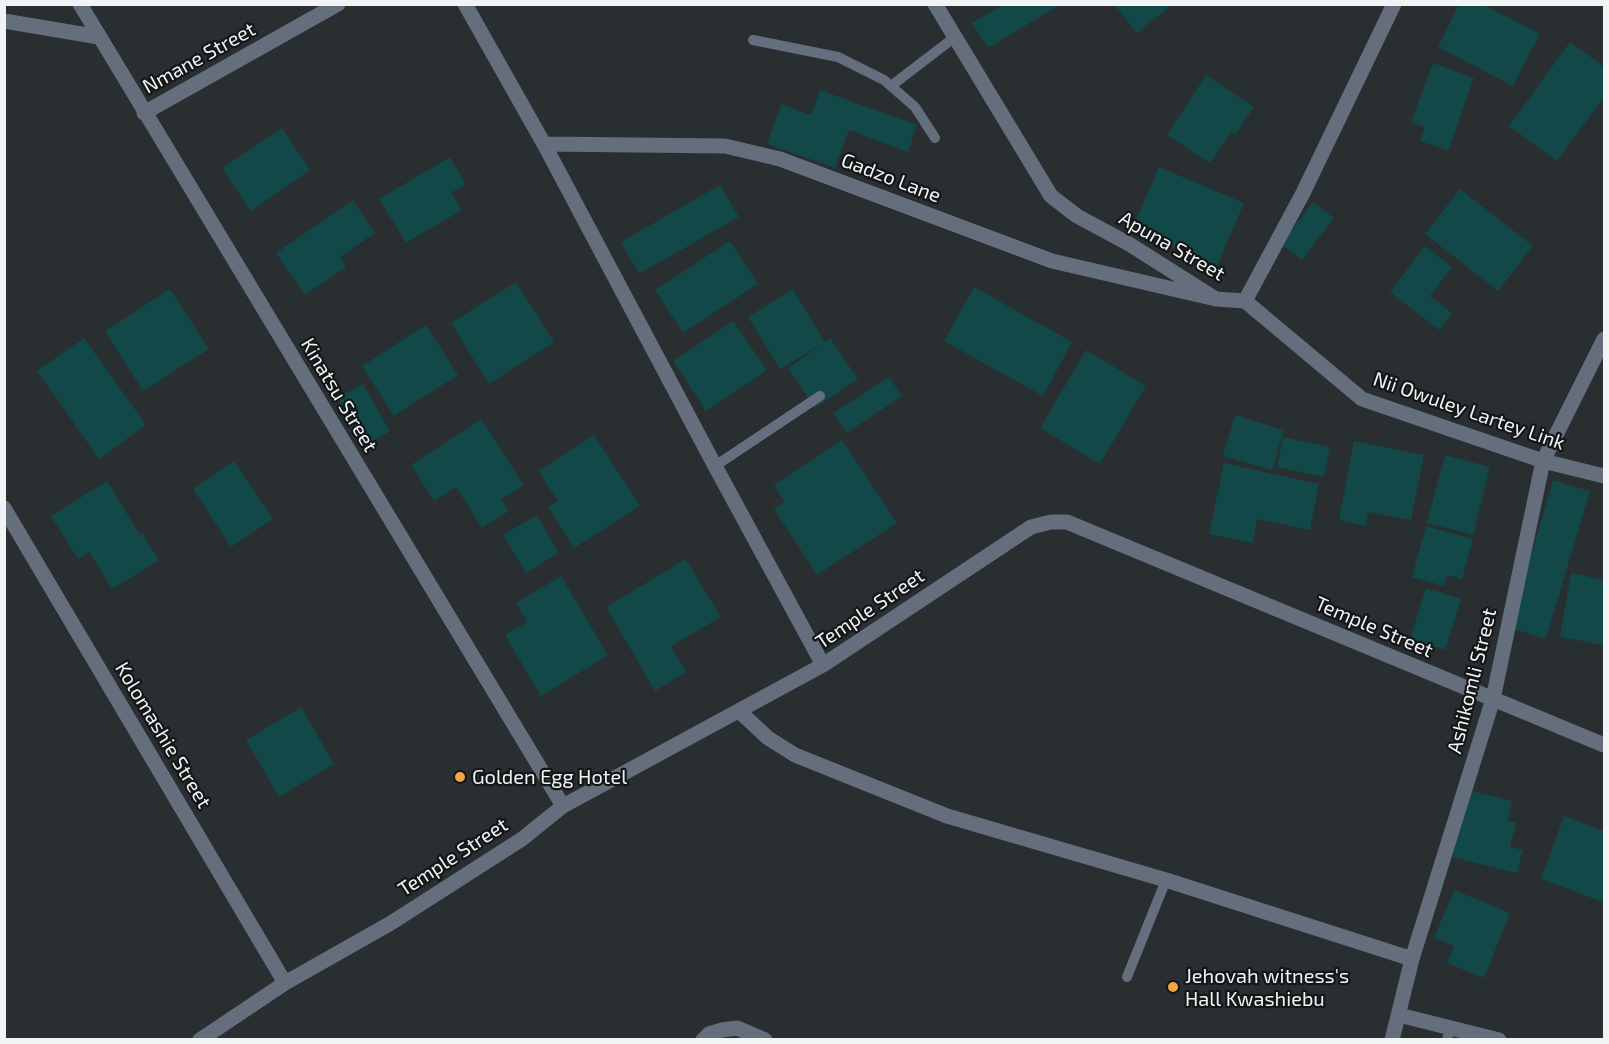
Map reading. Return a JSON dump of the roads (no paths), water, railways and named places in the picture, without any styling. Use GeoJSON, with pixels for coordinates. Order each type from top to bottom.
{"type":"FeatureCollection","features":[{"type":"Feature","properties":{"kind":"street","name":"Kinatsu Street"},"geometry":{"type":"LineString","coordinates":[[80,4],[563,807]]}},
{"type":"Feature","properties":{"kind":"street","name":"Nmane Street"},"geometry":{"type":"LineString","coordinates":[[144,113],[338,4]]}},
{"type":"Feature","properties":{"kind":"street"},"geometry":{"type":"LineString","coordinates":[[465,4],[544,144],[715,466],[824,665]]}},
{"type":"Feature","properties":{"kind":"street","name":"Apuna Street"},"geometry":{"type":"LineString","coordinates":[[935,4],[1051,196],[1077,216],[1128,244],[1216,299],[1245,302]]}},
{"type":"Feature","properties":{"kind":"street"},"geometry":{"type":"LineString","coordinates":[[1245,302],[1303,193],[1394,4]]}},
{"type":"Feature","properties":{"kind":"street"},"geometry":{"type":"LineString","coordinates":[[4,21],[99,37]]}},
{"type":"Feature","properties":{"kind":"street","name":"Gadzo Lane"},"geometry":{"type":"LineString","coordinates":[[544,144],[725,146],[780,159],[1052,261],[1216,299]]}},
{"type":"Feature","properties":{"kind":"street","name":"Nii Owuley Lartey Link"},"geometry":{"type":"LineString","coordinates":[[1245,302],[1362,399],[1543,461],[1605,476]]}},
{"type":"Feature","properties":{"kind":"street","name":"Ashikomli Street"},"geometry":{"type":"LineString","coordinates":[[1392,1040],[1412,958],[1493,699],[1543,461],[1605,339]]}},
{"type":"Feature","properties":{"kind":"street","name":"Kolomashie Street"},"geometry":{"type":"LineString","coordinates":[[4,508],[285,983]]}},
{"type":"Feature","properties":{"kind":"street","name":"Temple Street"},"geometry":{"type":"LineString","coordinates":[[200,1040],[285,983],[391,923],[522,839],[563,807],[824,665],[1030,527],[1052,522],[1067,522],[1605,745]]}},
{"type":"Feature","properties":{"kind":"street"},"geometry":{"type":"LineString","coordinates":[[739,711],[768,738],[795,755],[947,816],[1166,880],[1412,958]]}},
{"type":"Feature","properties":{"kind":"street"},"geometry":{"type":"LineString","coordinates":[[1399,1015],[1448,1034],[1499,1040]]}},
{"type":"Feature","properties":{"kind":"street"},"geometry":{"type":"LineString","coordinates":[[704,1040],[709,1034],[737,1028],[765,1040]]}},
{"type":"Feature","properties":{"kind":"lane"},"geometry":{"type":"LineString","coordinates":[[891,86],[955,37]]}},
{"type":"Feature","properties":{"kind":"lane"},"geometry":{"type":"LineString","coordinates":[[753,40],[838,57],[884,80],[915,106],[935,138]]}},
{"type":"Feature","properties":{"kind":"lane"},"geometry":{"type":"LineString","coordinates":[[715,466],[820,396]]}},
{"type":"Feature","properties":{"kind":"lane"},"geometry":{"type":"LineString","coordinates":[[1127,977],[1166,880]]}},
{"type":"Feature","properties":{"kind":"place","name":"Golden Egg Hotel"},"geometry":{"type":"Point","coordinates":[460,777]}},
{"type":"Feature","properties":{"kind":"place","name":"Jehovah witness's Hall Kwashiebu"},"geometry":{"type":"Point","coordinates":[1173,987]}}]}
